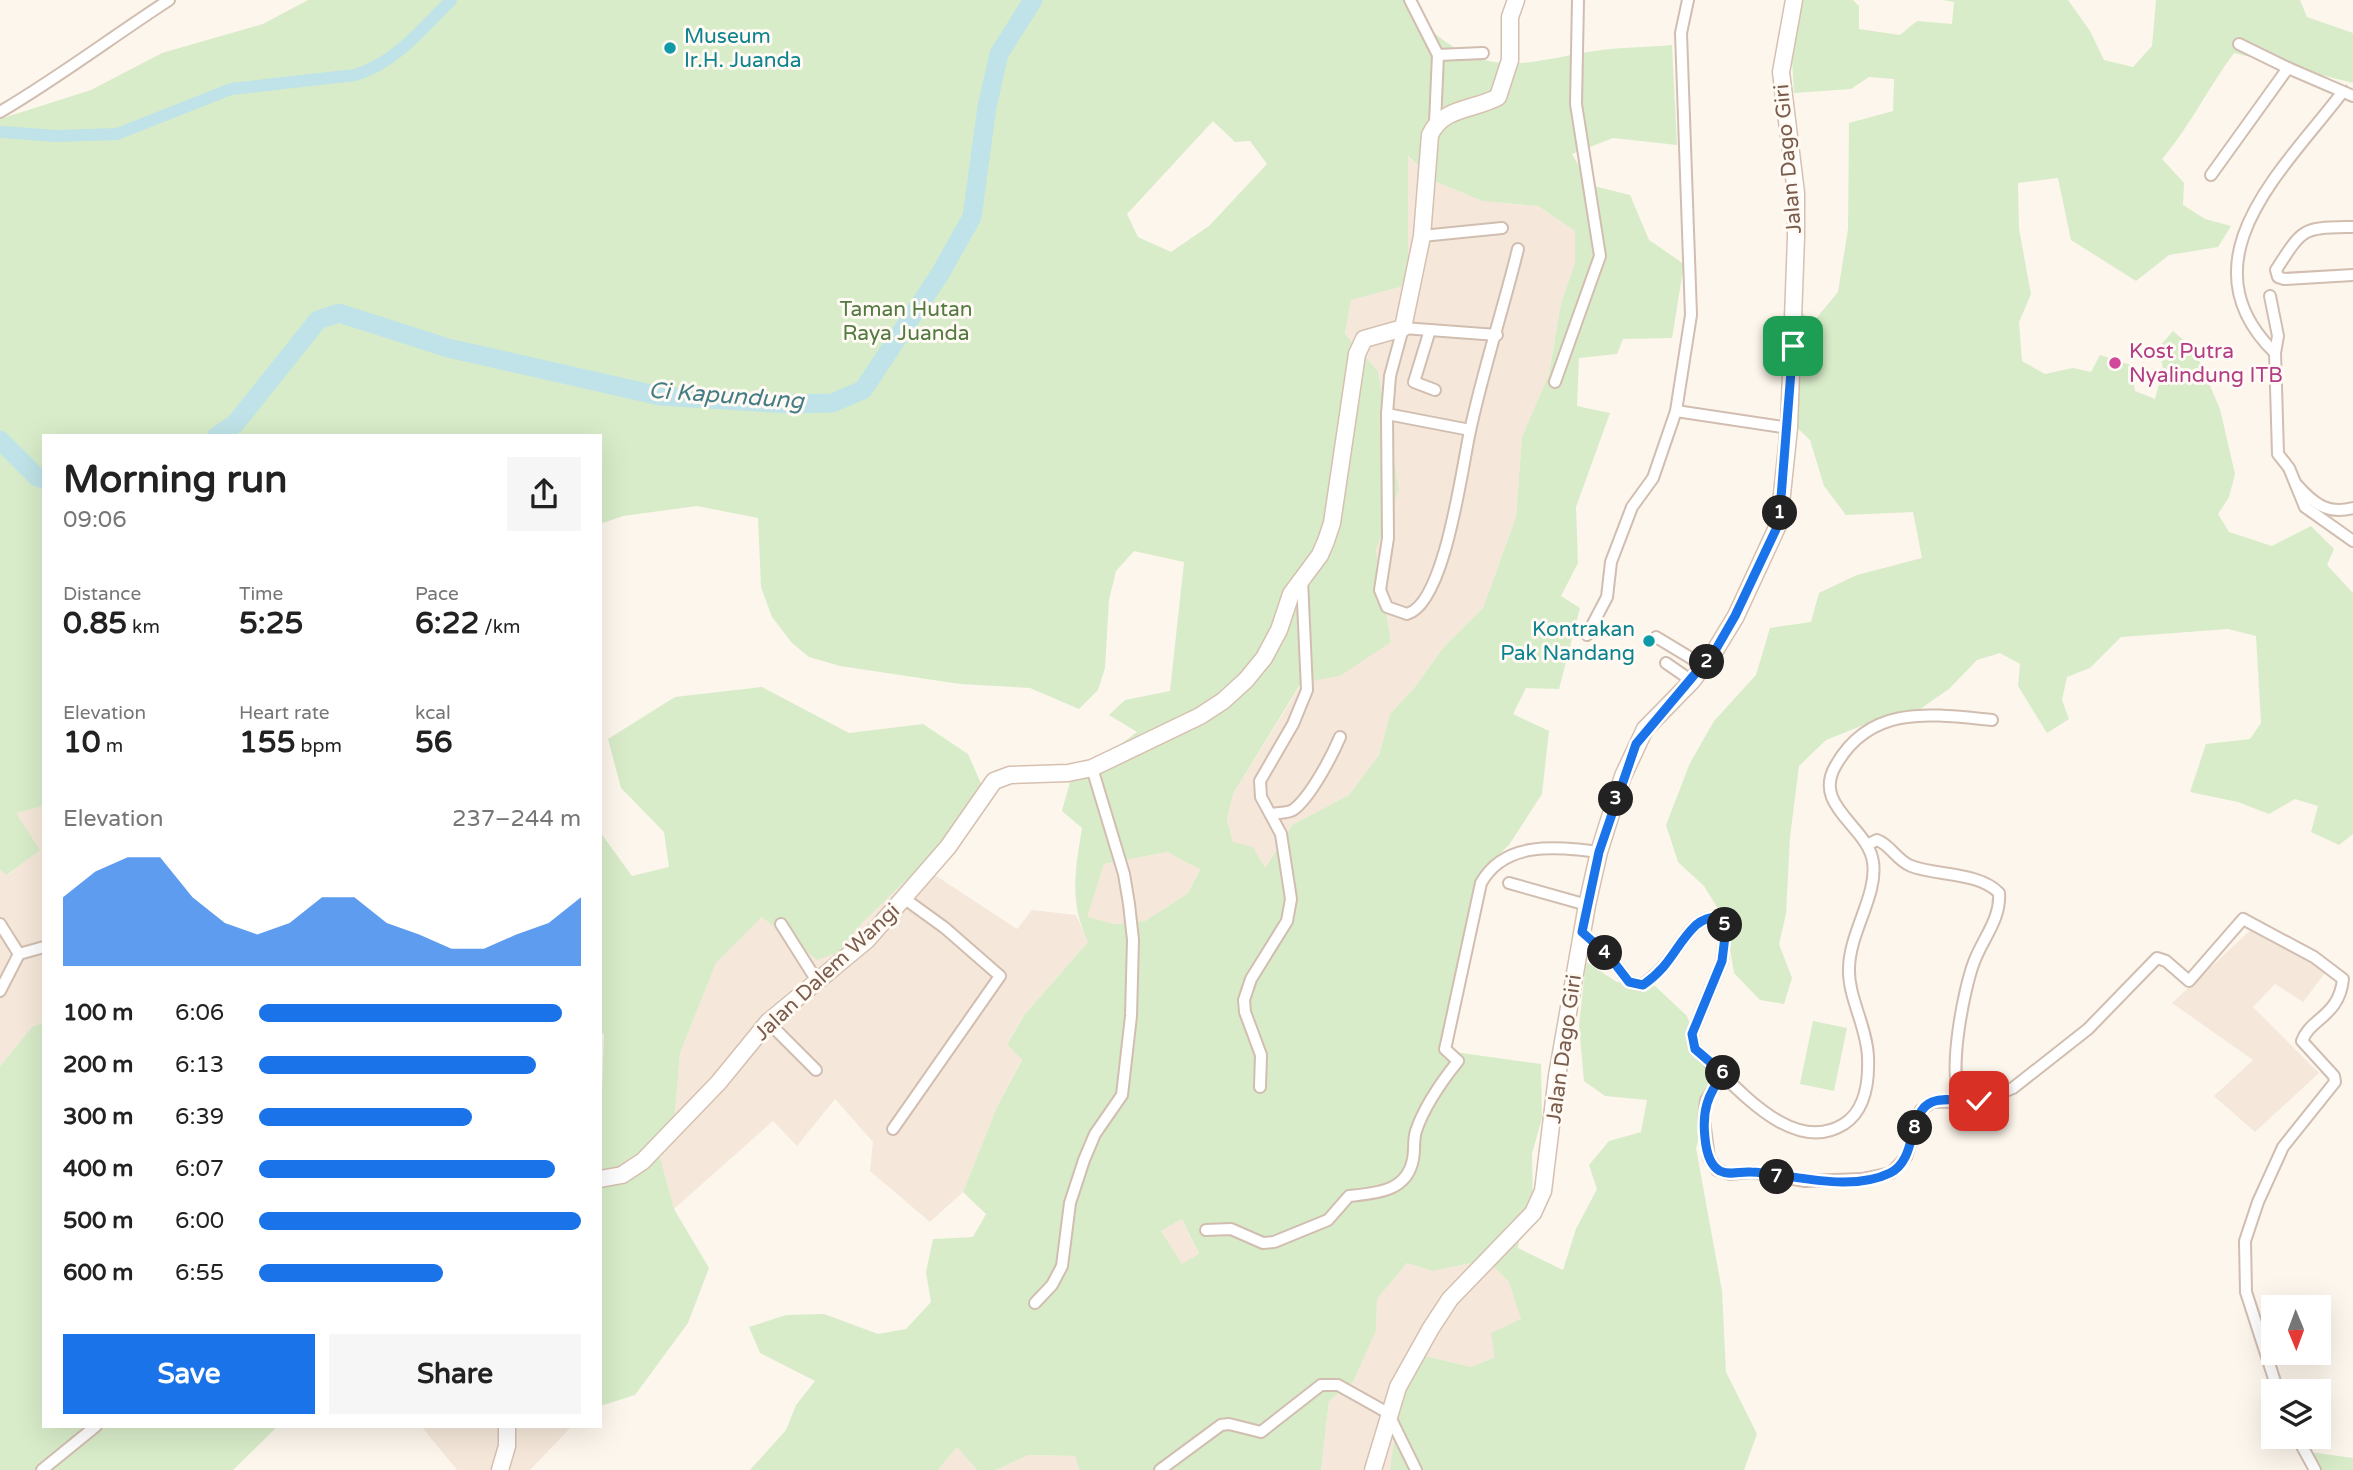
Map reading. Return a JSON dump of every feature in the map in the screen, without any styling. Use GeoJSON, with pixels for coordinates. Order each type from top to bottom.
{"type":"FeatureCollection","features":[{"type":"Feature","properties":{"kind":"street"},"geometry":{"type":"LineString","coordinates":[[0,112],[39,89],[84,54],[169,0]]}},
{"type":"Feature","properties":{"kind":"street"},"geometry":{"type":"LineString","coordinates":[[1410,0],[1438,55],[1435,123],[1430,135],[1422,236],[1390,376],[1387,414],[1388,538],[1380,590],[1387,607],[1400,613],[1414,612],[1422,606],[1443,556],[1454,518],[1470,430],[1518,249]]}},
{"type":"Feature","properties":{"kind":"street"},"geometry":{"type":"LineString","coordinates":[[1435,123],[1458,110],[1498,97],[1510,60],[1510,17],[1516,0]]}},
{"type":"Feature","properties":{"kind":"street"},"geometry":{"type":"LineString","coordinates":[[1555,382],[1600,256],[1576,104],[1578,0]]}},
{"type":"Feature","properties":{"kind":"street"},"geometry":{"type":"LineString","coordinates":[[1587,635],[1607,597],[1611,562],[1632,508],[1653,478],[1676,411],[1691,315],[1681,33],[1688,0]]}},
{"type":"Feature","properties":{"kind":"street","name":"Jalan Dago Giri"},"geometry":{"type":"LineString","coordinates":[[1373,1470],[1398,1387],[1450,1299],[1532,1213],[1543,1191],[1557,1076],[1587,905],[1599,852],[1636,744],[1645,729],[1704,666],[1735,616],[1779,523],[1789,428],[1796,193],[1781,72],[1794,0]]}},
{"type":"Feature","properties":{"kind":"street"},"geometry":{"type":"LineString","coordinates":[[2239,44],[2347,95],[2284,162],[2242,235],[2236,260],[2237,289],[2259,337],[2275,353]]}},
{"type":"Feature","properties":{"kind":"street"},"geometry":{"type":"LineString","coordinates":[[1438,55],[1483,53]]}},
{"type":"Feature","properties":{"kind":"street"},"geometry":{"type":"LineString","coordinates":[[2211,175],[2288,68]]}},
{"type":"Feature","properties":{"kind":"street"},"geometry":{"type":"LineString","coordinates":[[2353,227],[2320,227],[2303,232],[2276,270],[2278,277],[2284,279],[2353,275]]}},
{"type":"Feature","properties":{"kind":"street"},"geometry":{"type":"LineString","coordinates":[[1422,236],[1502,228]]}},
{"type":"Feature","properties":{"kind":"street"},"geometry":{"type":"LineString","coordinates":[[2270,296],[2278,336],[2275,353],[2278,454],[2312,503],[2332,511],[2353,508]]}},
{"type":"Feature","properties":{"kind":"street"},"geometry":{"type":"LineString","coordinates":[[1403,328],[1497,335]]}},
{"type":"Feature","properties":{"kind":"street","name":"Jalan Dalem Wangi"},"geometry":{"type":"LineString","coordinates":[[602,1179],[622,1175],[643,1161],[719,1082],[768,1022],[867,940],[905,899],[1000,776],[1068,773],[1091,768],[1200,716],[1223,701],[1246,680],[1269,649],[1291,594],[1320,555],[1332,523],[1357,354],[1364,339],[1403,328]]}},
{"type":"Feature","properties":{"kind":"street"},"geometry":{"type":"LineString","coordinates":[[1430,330],[1414,384],[1435,390]]}},
{"type":"Feature","properties":{"kind":"street"},"geometry":{"type":"LineString","coordinates":[[1676,411],[1789,428]]}},
{"type":"Feature","properties":{"kind":"street"},"geometry":{"type":"LineString","coordinates":[[1387,414],[1470,430]]}},
{"type":"Feature","properties":{"kind":"street"},"geometry":{"type":"LineString","coordinates":[[2290,472],[2305,507],[2353,541]]}},
{"type":"Feature","properties":{"kind":"street"},"geometry":{"type":"LineString","coordinates":[[1260,1087],[1261,1055],[1244,1012],[1244,1000],[1251,979],[1287,921],[1290,899],[1281,834],[1261,797],[1260,781],[1293,724],[1307,690],[1301,578]]}},
{"type":"Feature","properties":{"kind":"street"},"geometry":{"type":"LineString","coordinates":[[1656,637],[1704,666]]}},
{"type":"Feature","properties":{"kind":"street"},"geometry":{"type":"LineString","coordinates":[[1666,663],[1692,681]]}},
{"type":"Feature","properties":{"kind":"street"},"geometry":{"type":"LineString","coordinates":[[1582,932],[1609,956],[1629,982],[1643,985],[1658,974],[1674,956],[1697,924],[1712,917],[1723,921],[1726,937],[1722,961],[1692,1034],[1695,1049],[1780,1125],[1818,1133],[1832,1131],[1859,1110],[1868,1077],[1866,1032],[1848,972],[1851,946],[1874,878],[1873,859],[1867,845],[1837,808],[1831,795],[1830,782],[1835,766],[1858,734],[1875,724],[1943,715],[1992,720]]}},
{"type":"Feature","properties":{"kind":"street"},"geometry":{"type":"LineString","coordinates":[[1271,814],[1292,811],[1304,799],[1332,757],[1340,737]]}},
{"type":"Feature","properties":{"kind":"street"},"geometry":{"type":"LineString","coordinates":[[1035,1303],[1052,1284],[1062,1266],[1070,1203],[1084,1160],[1095,1134],[1122,1095],[1131,1016],[1133,940],[1129,904],[1124,874],[1091,768]]}},
{"type":"Feature","properties":{"kind":"street"},"geometry":{"type":"LineString","coordinates":[[1867,845],[1877,840],[1885,843],[1895,856],[1910,866],[1983,883],[1999,893],[2000,909],[1973,964],[1961,1024],[1954,1077],[1957,1093],[1968,1103],[2013,1088],[2088,1029],[2157,958],[2165,961],[2189,981],[2243,919],[2348,978],[2335,1005],[2302,1041],[2334,1076],[2334,1082],[2283,1147],[2258,1202],[2245,1241],[2246,1292],[2274,1379]]}},
{"type":"Feature","properties":{"kind":"street"},"geometry":{"type":"LineString","coordinates":[[1206,1230],[1231,1228],[1263,1243],[1275,1242],[1328,1220],[1349,1196],[1380,1192],[1404,1180],[1414,1157],[1415,1133],[1444,1079],[1458,1061],[1445,1049],[1481,883],[1489,869],[1507,857],[1528,850],[1561,848],[1599,852]]}},
{"type":"Feature","properties":{"kind":"street"},"geometry":{"type":"LineString","coordinates":[[1509,883],[1587,905]]}},
{"type":"Feature","properties":{"kind":"street"},"geometry":{"type":"LineString","coordinates":[[893,1129],[1000,976],[945,928],[905,899]]}},
{"type":"Feature","properties":{"kind":"street"},"geometry":{"type":"LineString","coordinates":[[0,923],[19,954]]}},
{"type":"Feature","properties":{"kind":"street"},"geometry":{"type":"LineString","coordinates":[[781,924],[817,981]]}},
{"type":"Feature","properties":{"kind":"street"},"geometry":{"type":"LineString","coordinates":[[0,948],[12,941]]}},
{"type":"Feature","properties":{"kind":"street"},"geometry":{"type":"LineString","coordinates":[[0,991],[19,954],[42,948]]}},
{"type":"Feature","properties":{"kind":"street"},"geometry":{"type":"LineString","coordinates":[[768,1022],[816,1070]]}},
{"type":"Feature","properties":{"kind":"street"},"geometry":{"type":"LineString","coordinates":[[1724,1074],[1706,1100],[1705,1139],[1709,1158],[1717,1170],[1730,1174],[1751,1172],[1805,1181],[1862,1179],[1891,1173],[1906,1157],[1921,1110],[1932,1102],[1962,1099]]}},
{"type":"Feature","properties":{"kind":"street"},"geometry":{"type":"LineString","coordinates":[[1160,1470],[1221,1425],[1229,1424],[1251,1432],[1269,1428],[1321,1385],[1338,1385],[1388,1413],[1416,1470]]}},
{"type":"Feature","properties":{"kind":"street"},"geometry":{"type":"LineString","coordinates":[[42,1470],[94,1428]]}},
{"type":"Feature","properties":{"kind":"street"},"geometry":{"type":"LineString","coordinates":[[500,1470],[507,1446],[507,1428]]}},
{"type":"Feature","properties":{"kind":"street"},"geometry":{"type":"LineString","coordinates":[[2304,1449],[2315,1470]]}},
{"type":"Feature","properties":{"kind":"shaded area"},"geometry":{"type":"Polygon","coordinates":[[[1407,156],[1434,181],[1482,201],[1538,206],[1575,231],[1575,263],[1561,303],[1549,374],[1522,437],[1516,517],[1483,608],[1443,648],[1414,688],[1390,714],[1379,755],[1349,795],[1292,825],[1264,869],[1233,842],[1227,819],[1233,794],[1302,683],[1391,641],[1376,550],[1399,489],[1378,371],[1345,334],[1351,300],[1408,285],[1407,156]]]}},
{"type":"Feature","properties":{"kind":"shaded area"},"geometry":{"type":"Polygon","coordinates":[[[42,806],[42,1023],[32,1027],[0,1066],[0,870],[8,875],[39,850],[15,813],[42,806]]]}},
{"type":"Feature","properties":{"kind":"shaded area"},"geometry":{"type":"Polygon","coordinates":[[[1167,852],[1200,868],[1188,893],[1145,921],[1115,924],[1086,918],[1104,864],[1167,852]]]}},
{"type":"Feature","properties":{"kind":"shaded area"},"geometry":{"type":"Polygon","coordinates":[[[921,866],[1017,929],[1032,910],[1076,915],[1088,942],[1025,1014],[1007,1043],[1022,1059],[997,1107],[963,1192],[930,1222],[870,1171],[873,1142],[835,1099],[797,1146],[773,1121],[674,1209],[657,1149],[674,1125],[680,1053],[716,963],[762,917],[839,952],[862,923],[921,866]]]}},
{"type":"Feature","properties":{"kind":"shaded area"},"geometry":{"type":"Polygon","coordinates":[[[2254,927],[2328,969],[2303,1002],[2275,984],[2253,1007],[2319,1073],[2255,1132],[2214,1096],[2253,1060],[2172,1003],[2254,927]]]}},
{"type":"Feature","properties":{"kind":"shaded area"},"geometry":{"type":"Polygon","coordinates":[[[1182,1219],[1199,1255],[1182,1265],[1161,1231],[1182,1219]]]}},
{"type":"Feature","properties":{"kind":"shaded area"},"geometry":{"type":"Polygon","coordinates":[[[1477,1262],[1492,1265],[1509,1282],[1518,1302],[1521,1319],[1495,1357],[1471,1367],[1425,1356],[1390,1470],[1321,1470],[1329,1401],[1353,1382],[1376,1331],[1377,1299],[1407,1263],[1432,1271],[1477,1262]]]}},
{"type":"Feature","properties":{"kind":"shaded area"},"geometry":{"type":"Polygon","coordinates":[[[423,1428],[570,1428],[530,1470],[457,1470],[423,1428]]]}},
{"type":"Feature","properties":{"kind":"shaded area"},"geometry":{"type":"Polygon","coordinates":[[[957,1447],[977,1470],[938,1470],[957,1447]]]}},
{"type":"Feature","properties":{"kind":"shaded area"},"geometry":{"type":"Polygon","coordinates":[[[1028,1455],[1075,1456],[1079,1470],[996,1470],[1028,1455]]]}},
{"type":"Feature","properties":{"kind":"green space","name":"Taman Hutan Raya Juanda"},"geometry":{"type":"Polygon","coordinates":[[[308,0],[1416,0],[1423,19],[1435,34],[1466,54],[1485,60],[1522,63],[1602,50],[1672,45],[1677,145],[1613,138],[1572,154],[1590,185],[1630,195],[1649,240],[1684,264],[1672,338],[1623,339],[1617,354],[1579,358],[1577,406],[1610,413],[1576,507],[1578,563],[1561,596],[1580,608],[1559,689],[1526,688],[1513,714],[1549,731],[1542,794],[1509,845],[1487,866],[1440,1050],[1541,1064],[1542,1118],[1532,1154],[1533,1203],[1521,1226],[1518,1248],[1563,1270],[1576,1229],[1597,1189],[1589,1165],[1609,1141],[1641,1132],[1647,1100],[1605,1096],[1584,1081],[1579,1026],[1586,962],[1617,982],[1654,985],[1687,1016],[1714,1091],[1696,1148],[1722,1291],[1726,1372],[1757,1434],[1744,1470],[1390,1470],[1401,1393],[1425,1356],[1471,1367],[1495,1357],[1491,1333],[1521,1319],[1509,1282],[1492,1265],[1477,1262],[1432,1271],[1407,1263],[1377,1299],[1376,1331],[1353,1382],[1329,1401],[1321,1470],[1079,1470],[1075,1456],[1028,1455],[996,1470],[977,1470],[957,1447],[938,1470],[750,1470],[786,1430],[796,1405],[815,1381],[760,1353],[749,1327],[786,1315],[824,1314],[878,1334],[906,1329],[931,1302],[926,1272],[933,1239],[973,1237],[986,1214],[963,1192],[997,1107],[1022,1060],[1007,1044],[1025,1014],[1088,942],[1078,913],[1075,886],[1082,828],[1062,811],[1070,782],[1137,732],[1109,715],[1125,700],[1170,691],[1184,562],[1134,551],[1116,571],[1109,600],[1105,668],[1098,690],[1079,709],[1030,688],[960,684],[840,666],[809,657],[792,643],[772,617],[761,587],[758,518],[697,506],[623,516],[602,523],[602,434],[42,434],[42,806],[16,813],[40,850],[7,875],[0,870],[0,119],[91,90],[162,53],[263,24],[308,0]],[[1213,121],[1127,214],[1138,237],[1171,252],[1209,226],[1267,164],[1250,141],[1235,142],[1213,121]],[[1408,156],[1408,285],[1351,300],[1345,334],[1378,371],[1399,489],[1376,550],[1391,642],[1340,676],[1301,683],[1233,794],[1227,819],[1233,842],[1253,847],[1265,868],[1292,825],[1349,795],[1379,755],[1390,714],[1414,688],[1443,648],[1483,608],[1516,517],[1522,437],[1549,374],[1561,303],[1575,263],[1575,231],[1538,206],[1482,201],[1434,181],[1408,156]],[[1167,852],[1104,864],[1087,917],[1115,924],[1145,921],[1188,893],[1200,869],[1167,852]],[[1182,1219],[1161,1231],[1182,1264],[1199,1254],[1182,1219]]]}},
{"type":"Feature","properties":{"kind":"green space"},"geometry":{"type":"Polygon","coordinates":[[[1803,0],[1853,0],[1859,6],[1859,29],[1900,35],[1917,21],[1952,24],[1954,2],[1943,0],[2068,0],[2090,31],[2104,60],[2133,67],[2152,46],[2156,0],[2300,0],[2307,17],[2353,33],[2353,83],[2234,53],[2162,159],[2184,183],[2183,205],[2205,219],[2231,226],[2218,247],[2169,255],[2136,281],[2071,240],[2058,178],[2018,183],[2019,229],[2031,294],[2019,322],[2022,361],[2045,374],[2073,368],[2091,372],[2100,355],[2131,365],[2135,391],[2155,399],[2163,368],[2158,348],[2173,331],[2194,349],[2220,409],[2235,474],[2229,497],[2218,514],[2229,532],[2272,546],[2311,526],[2334,549],[2327,565],[2353,593],[2353,834],[2339,845],[2311,832],[2318,806],[2295,799],[2269,814],[2238,802],[2190,792],[2206,744],[2250,739],[2261,723],[2256,636],[2228,629],[2121,637],[2090,668],[2067,677],[2062,700],[2069,719],[2047,733],[2018,686],[2020,664],[2000,653],[1977,660],[1949,689],[1910,716],[1861,726],[1826,740],[1799,766],[1790,837],[1786,914],[1779,944],[1792,978],[1784,1004],[1760,1000],[1734,973],[1725,920],[1704,886],[1678,862],[1666,825],[1690,763],[1714,721],[1756,675],[1770,628],[1811,622],[1819,593],[1857,575],[1922,558],[1913,512],[1846,515],[1824,486],[1810,440],[1791,422],[1796,309],[1814,321],[1838,292],[1848,229],[1849,123],[1893,111],[1894,79],[1869,77],[1851,89],[1794,93],[1791,42],[1803,0]]]}},
{"type":"Feature","properties":{"kind":"green space"},"geometry":{"type":"Polygon","coordinates":[[[762,687],[849,733],[923,724],[968,754],[983,788],[952,836],[862,923],[839,952],[817,960],[762,917],[716,963],[680,1053],[674,1125],[658,1150],[674,1209],[709,1268],[688,1323],[635,1395],[602,1405],[602,835],[632,876],[669,867],[664,832],[621,788],[608,739],[675,697],[762,687]]]}},
{"type":"Feature","properties":{"kind":"green space"},"geometry":{"type":"Polygon","coordinates":[[[1813,1021],[1847,1028],[1834,1091],[1800,1084],[1813,1021]]]}},
{"type":"Feature","properties":{"kind":"green space"},"geometry":{"type":"Polygon","coordinates":[[[42,1023],[42,1428],[276,1428],[233,1470],[0,1470],[0,1066],[32,1027],[42,1023]]]}},
{"type":"Feature","properties":{"kind":"green space"},"geometry":{"type":"Polygon","coordinates":[[[2303,1451],[2353,1458],[2353,1470],[2314,1470],[2303,1451]]]}},
{"type":"Feature","properties":{"kind":"waterway"},"geometry":{"type":"LineString","coordinates":[[3,132],[56,136],[117,134],[231,89],[355,75],[395,54],[451,0]]}},
{"type":"Feature","properties":{"kind":"waterway","name":"Ci Kapundung"},"geometry":{"type":"LineString","coordinates":[[220,434],[235,424],[318,320],[339,313],[448,348],[660,396],[790,404],[832,403],[863,390],[940,274],[972,217],[987,107],[999,54],[1033,0]]}},
{"type":"Feature","properties":{"kind":"waterway","name":"Ci Kapundung"},"geometry":{"type":"LineString","coordinates":[[0,440],[37,477],[42,478]]}},
{"type":"Feature","properties":{"kind":"tunnel"},"geometry":{"type":"LineString","coordinates":[[2341,94],[2353,86]]}},
{"type":"Feature","properties":{"kind":"place","name":"Museum Ir.H. Juanda"},"geometry":{"type":"Point","coordinates":[670,48]}},
{"type":"Feature","properties":{"kind":"place","name":"Kost Putra Nyalindung ITB"},"geometry":{"type":"Point","coordinates":[2115,363]}},
{"type":"Feature","properties":{"kind":"place","name":"Kontrakan Pak Nandang"},"geometry":{"type":"Point","coordinates":[1649,641]}},
{"type":"Feature","properties":{"kind":"route"},"geometry":{"type":"LineString","coordinates":[[1793,346],[1789,428],[1779,523],[1735,616],[1716,649],[1692,681],[1645,729],[1636,744],[1599,852],[1582,932],[1609,956],[1629,982],[1643,985],[1658,974],[1674,956],[1697,924],[1712,917],[1723,921],[1726,928],[1726,946],[1722,961],[1692,1034],[1695,1049],[1724,1074],[1711,1089],[1706,1100],[1704,1120],[1709,1158],[1717,1170],[1730,1174],[1751,1172],[1805,1181],[1862,1179],[1891,1173],[1906,1157],[1921,1110],[1932,1102],[1962,1099],[1968,1103],[1979,1101]]}}]}
